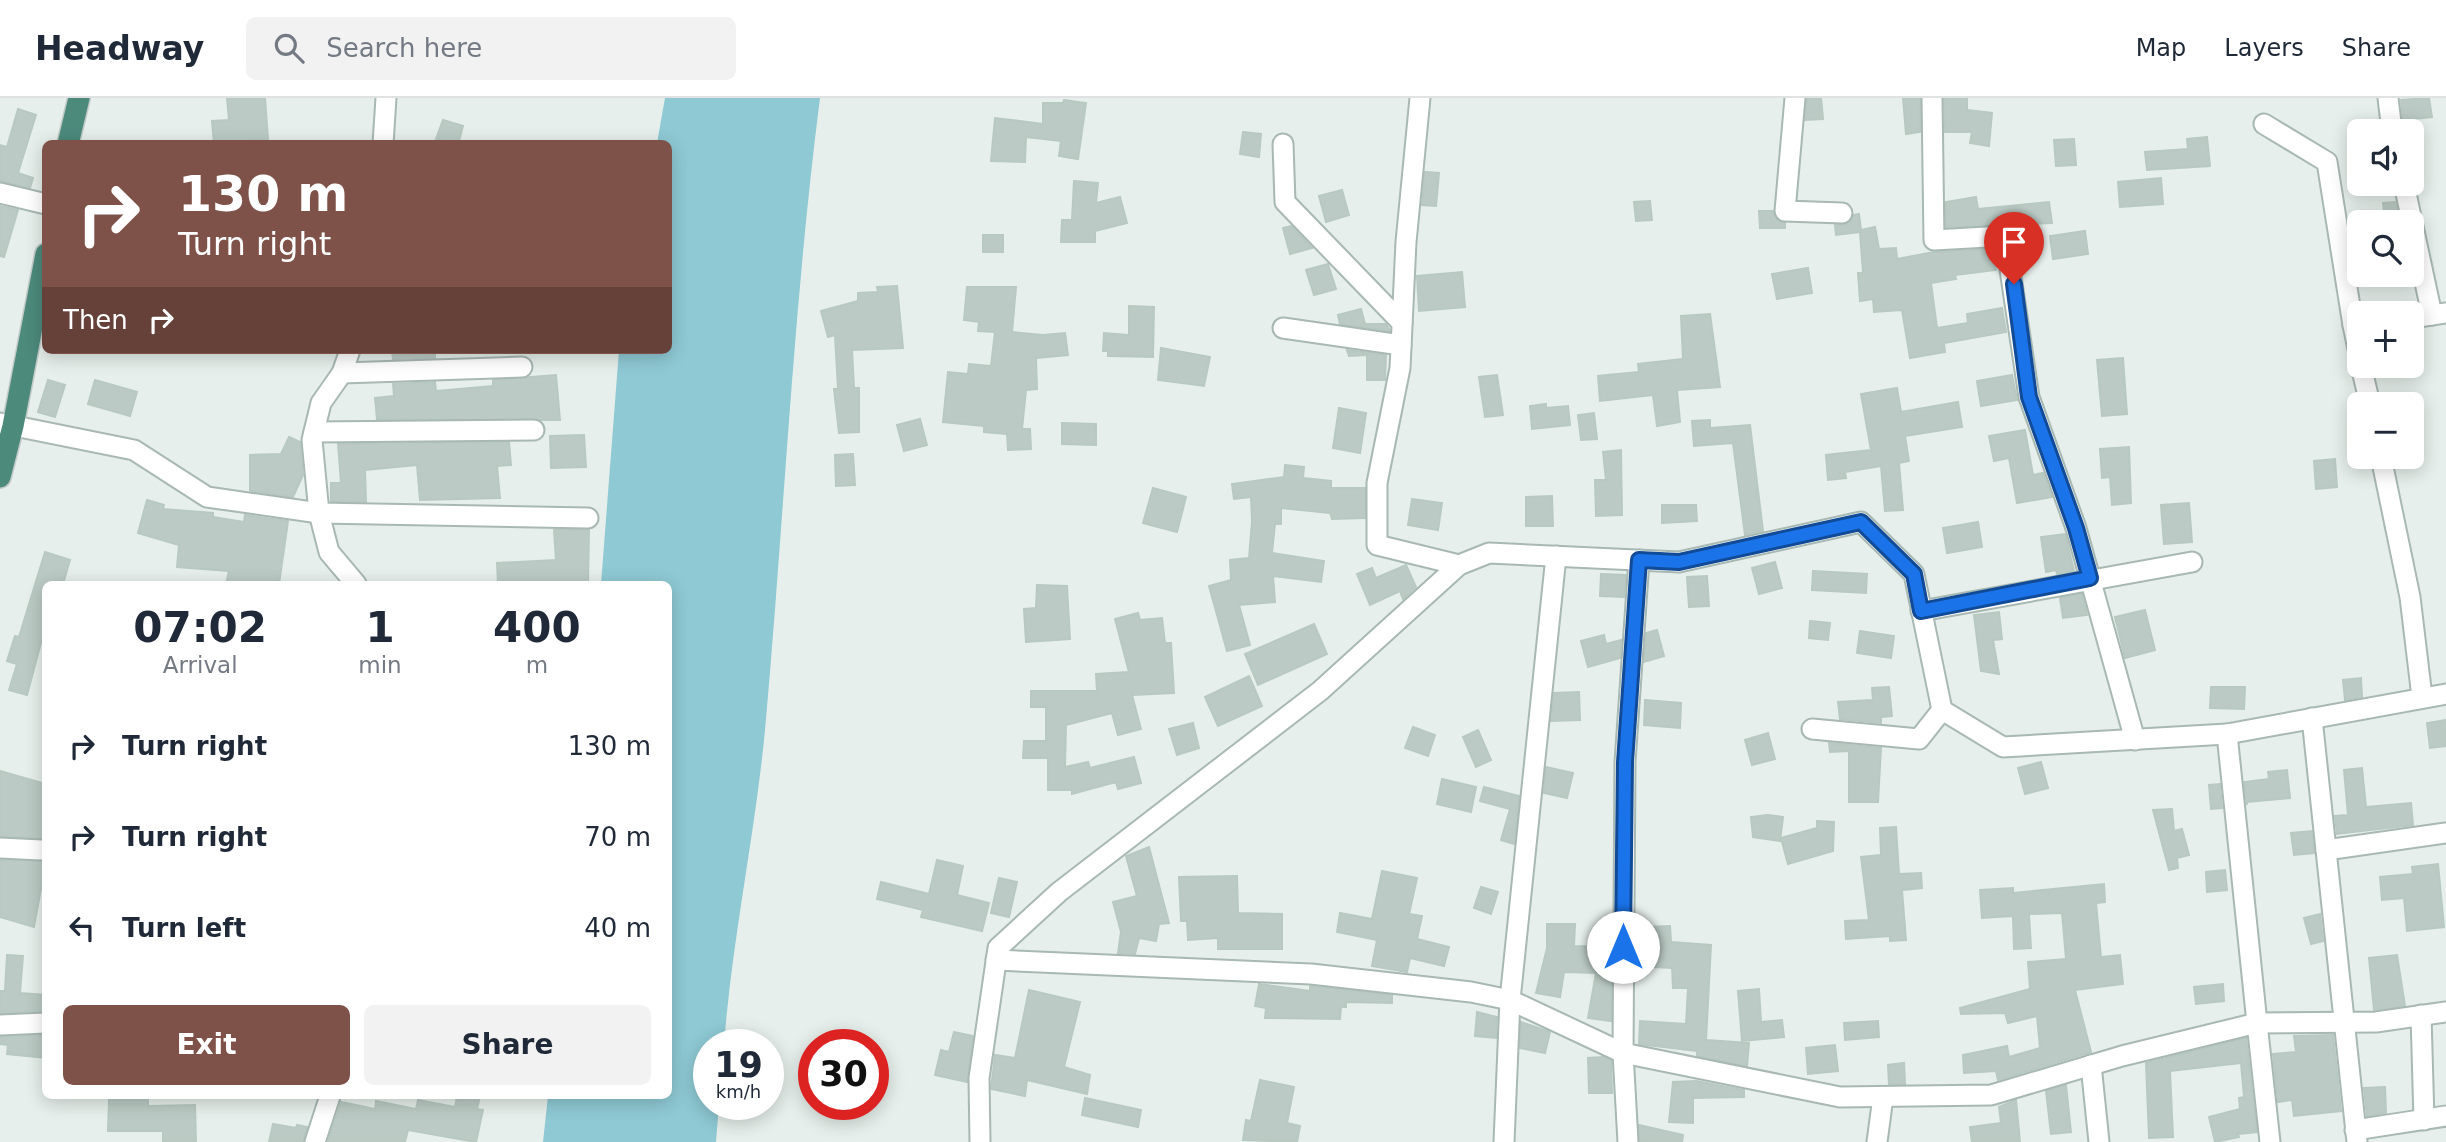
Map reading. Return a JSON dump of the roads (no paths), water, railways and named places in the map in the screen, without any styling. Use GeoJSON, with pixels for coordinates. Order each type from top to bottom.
{"type":"FeatureCollection","features":[{"type":"Feature","properties":{"kind":"highway"},"geometry":{"type":"LineString","coordinates":[[69,140],[79,98]]}},
{"type":"Feature","properties":{"kind":"highway"},"geometry":{"type":"LineString","coordinates":[[0,477],[7,424],[42,271]]}},
{"type":"Feature","properties":{"kind":"street"},"geometry":{"type":"LineString","coordinates":[[383,140],[386,98]]}},
{"type":"Feature","properties":{"kind":"street"},"geometry":{"type":"LineString","coordinates":[[1420,98],[1406,242],[1400,368],[1377,483],[1377,545],[1459,565]]}},
{"type":"Feature","properties":{"kind":"street"},"geometry":{"type":"LineString","coordinates":[[1795,98],[1785,211],[1842,213]]}},
{"type":"Feature","properties":{"kind":"street"},"geometry":{"type":"LineString","coordinates":[[1931,98],[1934,240],[2005,236],[2029,397],[2076,528],[2135,740]]}},
{"type":"Feature","properties":{"kind":"street"},"geometry":{"type":"LineString","coordinates":[[2388,98],[2391,119]]}},
{"type":"Feature","properties":{"kind":"street"},"geometry":{"type":"LineString","coordinates":[[2264,124],[2327,162],[2352,301]]}},
{"type":"Feature","properties":{"kind":"street"},"geometry":{"type":"LineString","coordinates":[[1283,144],[1285,202],[1402,323]]}},
{"type":"Feature","properties":{"kind":"street"},"geometry":{"type":"LineString","coordinates":[[0,192],[42,203]]}},
{"type":"Feature","properties":{"kind":"street"},"geometry":{"type":"LineString","coordinates":[[2407,196],[2439,314]]}},
{"type":"Feature","properties":{"kind":"street"},"geometry":{"type":"LineString","coordinates":[[1283,328],[1401,345]]}},
{"type":"Feature","properties":{"kind":"street"},"geometry":{"type":"LineString","coordinates":[[349,354],[342,373],[320,403],[314,432],[319,513],[329,552],[353,581]]}},
{"type":"Feature","properties":{"kind":"street"},"geometry":{"type":"LineString","coordinates":[[342,373],[522,367]]}},
{"type":"Feature","properties":{"kind":"street"},"geometry":{"type":"LineString","coordinates":[[7,424],[134,450],[207,497],[319,513],[588,518]]}},
{"type":"Feature","properties":{"kind":"street"},"geometry":{"type":"LineString","coordinates":[[314,432],[534,430]]}},
{"type":"Feature","properties":{"kind":"street"},"geometry":{"type":"LineString","coordinates":[[2383,469],[2410,597],[2422,697]]}},
{"type":"Feature","properties":{"kind":"street"},"geometry":{"type":"LineString","coordinates":[[980,1142],[979,1078],[998,948],[1059,892],[1320,691],[1459,565],[1489,553],[1679,562],[1861,522],[1914,574],[1942,710],[2003,747],[2227,734],[2446,694]]}},
{"type":"Feature","properties":{"kind":"street"},"geometry":{"type":"LineString","coordinates":[[1504,1142],[1510,1000],[1556,556]]}},
{"type":"Feature","properties":{"kind":"street"},"geometry":{"type":"LineString","coordinates":[[1628,1142],[1623,1053],[1625,762],[1639,560]]}},
{"type":"Feature","properties":{"kind":"street"},"geometry":{"type":"LineString","coordinates":[[1921,611],[2090,578],[2192,562]]}},
{"type":"Feature","properties":{"kind":"street"},"geometry":{"type":"LineString","coordinates":[[1812,729],[1919,739],[1942,710]]}},
{"type":"Feature","properties":{"kind":"street"},"geometry":{"type":"LineString","coordinates":[[2312,718],[2356,1136],[2446,1116]]}},
{"type":"Feature","properties":{"kind":"street"},"geometry":{"type":"LineString","coordinates":[[2227,734],[2270,1142]]}},
{"type":"Feature","properties":{"kind":"street"},"geometry":{"type":"LineString","coordinates":[[2326,850],[2446,833]]}},
{"type":"Feature","properties":{"kind":"street"},"geometry":{"type":"LineString","coordinates":[[0,848],[41,850]]}},
{"type":"Feature","properties":{"kind":"street"},"geometry":{"type":"LineString","coordinates":[[996,960],[1311,974],[1471,992],[1510,1000],[1623,1053],[1840,1097],[1991,1095],[2091,1065],[2257,1023],[2344,1022],[2446,1012]]}},
{"type":"Feature","properties":{"kind":"street"},"geometry":{"type":"LineString","coordinates":[[2421,1015],[2424,1120]]}},
{"type":"Feature","properties":{"kind":"street"},"geometry":{"type":"LineString","coordinates":[[0,1025],[42,1023]]}},
{"type":"Feature","properties":{"kind":"street"},"geometry":{"type":"LineString","coordinates":[[2091,1065],[2099,1142]]}},
{"type":"Feature","properties":{"kind":"street"},"geometry":{"type":"LineString","coordinates":[[1877,1142],[1882,1097]]}},
{"type":"Feature","properties":{"kind":"street"},"geometry":{"type":"LineString","coordinates":[[315,1142],[329,1099]]}},
{"type":"Feature","properties":{"kind":"water"},"geometry":{"type":"Polygon","coordinates":[[[665,98],[820,98],[803,256],[765,730],[726,1029],[693,1029],[693,1120],[718,1120],[716,1142],[543,1142],[548,1099],[672,1099],[672,581],[601,581],[619,354],[672,354],[672,140],[658,140],[665,98]]]}}]}
